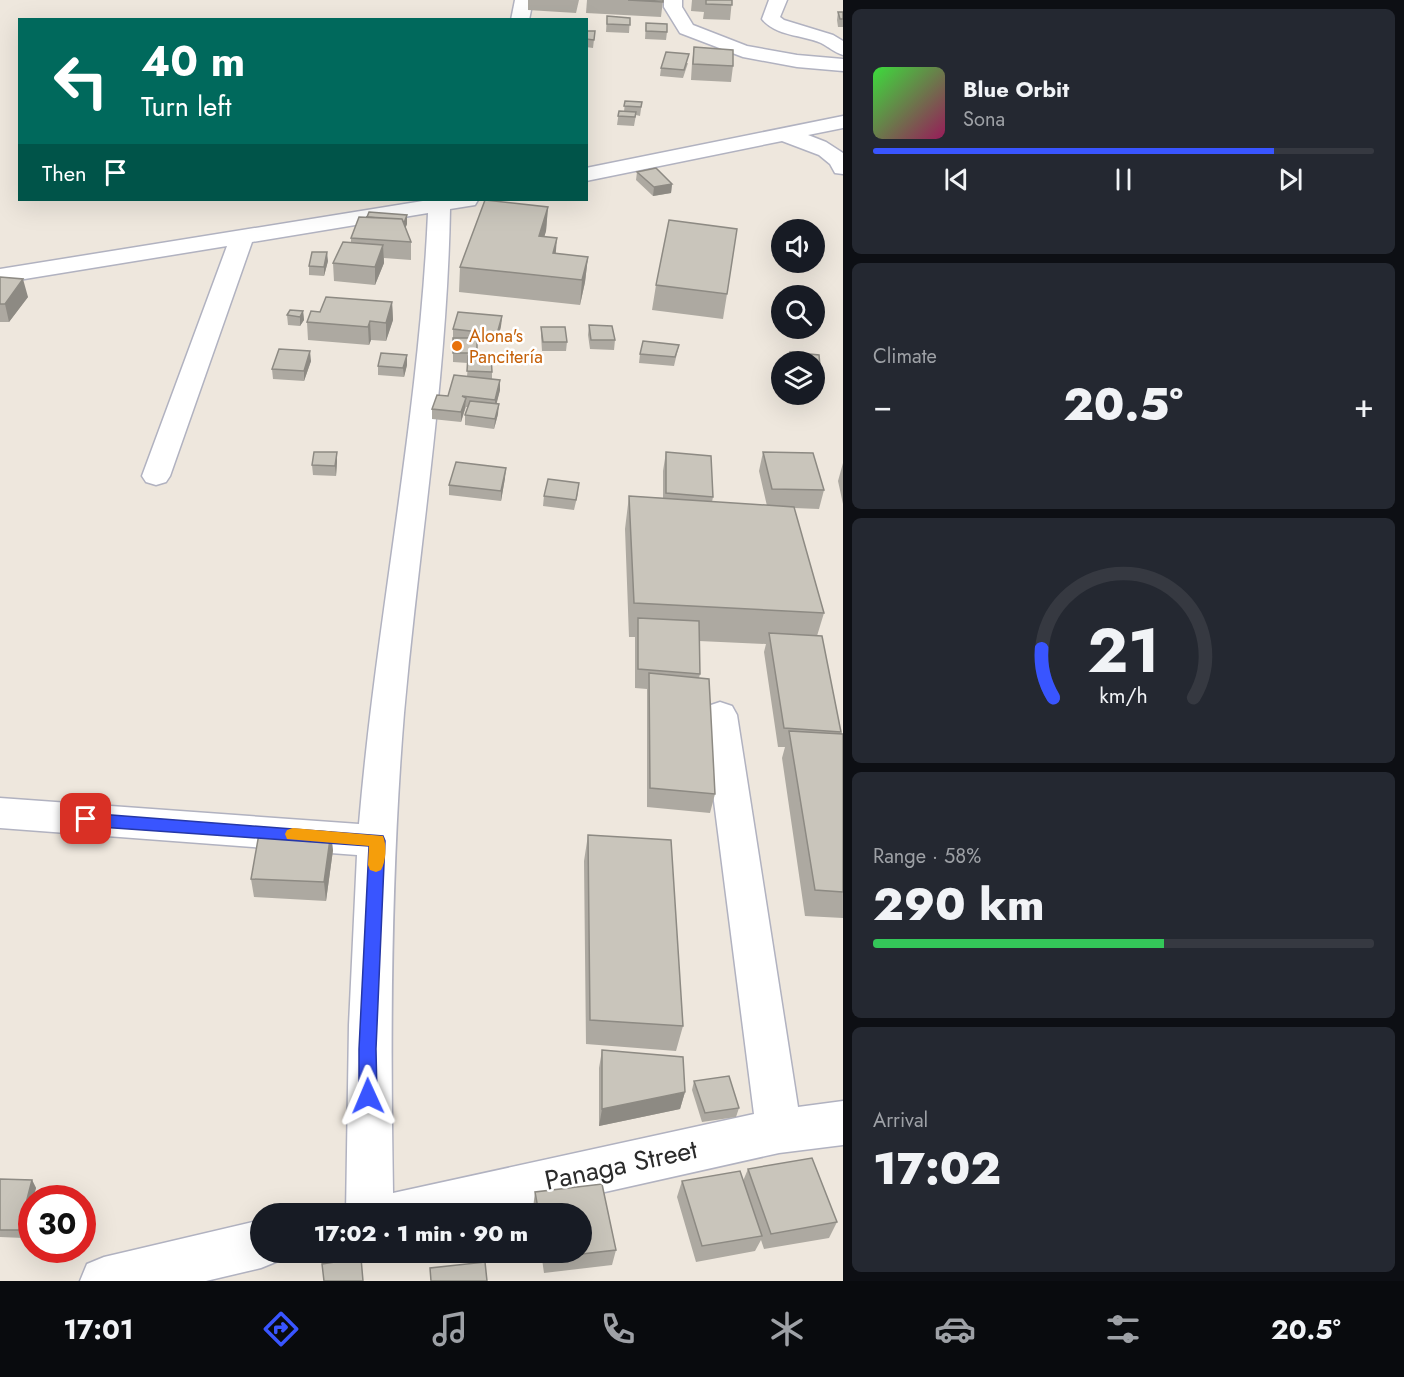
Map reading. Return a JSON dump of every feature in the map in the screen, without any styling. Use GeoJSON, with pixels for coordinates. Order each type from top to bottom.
{"type":"FeatureCollection","features":[{"type":"Feature","properties":{"kind":"street"},"geometry":{"type":"LineString","coordinates":[[520,18],[524,0]]}},
{"type":"Feature","properties":{"kind":"street"},"geometry":{"type":"LineString","coordinates":[[673,0],[673,6],[686,29],[733,48],[797,61],[843,65]]}},
{"type":"Feature","properties":{"kind":"street"},"geometry":{"type":"LineString","coordinates":[[778,0],[771,19],[778,24],[828,39],[843,49]]}},
{"type":"Feature","properties":{"kind":"street"},"geometry":{"type":"LineString","coordinates":[[588,175],[843,122]]}},
{"type":"Feature","properties":{"kind":"street"},"geometry":{"type":"LineString","coordinates":[[786,135],[836,156],[843,168]]}},
{"type":"Feature","properties":{"kind":"street"},"geometry":{"type":"LineString","coordinates":[[0,276],[453,202],[439,260],[423,442],[387,710],[377,841],[368,1049],[370,1203]]}},
{"type":"Feature","properties":{"kind":"street"},"geometry":{"type":"LineString","coordinates":[[156,476],[242,237]]}},
{"type":"Feature","properties":{"kind":"street"},"geometry":{"type":"LineString","coordinates":[[720,715],[779,1131]]}},
{"type":"Feature","properties":{"kind":"street"},"geometry":{"type":"LineString","coordinates":[[0,813],[377,841]]}},
{"type":"Feature","properties":{"kind":"street","name":"Panaga Street"},"geometry":{"type":"LineString","coordinates":[[449,1203],[779,1131],[843,1123]]}},
{"type":"Feature","properties":{"kind":"street"},"geometry":{"type":"LineString","coordinates":[[104,1281],[189,1271],[250,1248]]}},
{"type":"Feature","properties":{"kind":"building"},"geometry":{"type":"Polygon","coordinates":[[[628,0],[663,0],[663,2],[628,0]]]}},
{"type":"Feature","properties":{"kind":"building"},"geometry":{"type":"Polygon","coordinates":[[[706,0],[732,0],[732,5],[706,4],[706,0]]]}},
{"type":"Feature","properties":{"kind":"building"},"geometry":{"type":"Polygon","coordinates":[[[838,12],[843,12],[843,19],[840,19],[838,12]]]}},
{"type":"Feature","properties":{"kind":"building"},"geometry":{"type":"Polygon","coordinates":[[[607,16],[630,18],[630,25],[607,24],[607,16]]]}},
{"type":"Feature","properties":{"kind":"building"},"geometry":{"type":"Polygon","coordinates":[[[646,23],[667,24],[667,32],[646,31],[646,23]]]}},
{"type":"Feature","properties":{"kind":"building"},"geometry":{"type":"Polygon","coordinates":[[[588,31],[595,31],[594,40],[588,39],[588,31]]]}},
{"type":"Feature","properties":{"kind":"building"},"geometry":{"type":"Polygon","coordinates":[[[694,47],[733,50],[733,66],[693,64],[694,47]]]}},
{"type":"Feature","properties":{"kind":"building"},"geometry":{"type":"Polygon","coordinates":[[[666,52],[689,54],[684,70],[661,68],[666,52]]]}},
{"type":"Feature","properties":{"kind":"building"},"geometry":{"type":"Polygon","coordinates":[[[625,101],[642,102],[641,107],[624,106],[625,101]]]}},
{"type":"Feature","properties":{"kind":"building"},"geometry":{"type":"Polygon","coordinates":[[[619,111],[636,112],[635,117],[618,116],[619,111]]]}},
{"type":"Feature","properties":{"kind":"building"},"geometry":{"type":"Polygon","coordinates":[[[656,168],[672,184],[654,187],[637,172],[656,168]]]}},
{"type":"Feature","properties":{"kind":"building"},"geometry":{"type":"Polygon","coordinates":[[[485,201],[548,207],[539,236],[557,238],[553,253],[588,257],[582,280],[460,267],[485,201]]]}},
{"type":"Feature","properties":{"kind":"building"},"geometry":{"type":"Polygon","coordinates":[[[369,212],[407,215],[404,223],[402,219],[367,217],[369,212]]]}},
{"type":"Feature","properties":{"kind":"building"},"geometry":{"type":"Polygon","coordinates":[[[359,217],[402,219],[411,242],[351,238],[359,217]]]}},
{"type":"Feature","properties":{"kind":"building"},"geometry":{"type":"Polygon","coordinates":[[[669,220],[737,229],[727,294],[656,285],[669,220]]]}},
{"type":"Feature","properties":{"kind":"building"},"geometry":{"type":"Polygon","coordinates":[[[343,242],[383,245],[375,267],[333,263],[343,242]]]}},
{"type":"Feature","properties":{"kind":"building"},"geometry":{"type":"Polygon","coordinates":[[[312,252],[327,252],[324,267],[309,266],[312,252]]]}},
{"type":"Feature","properties":{"kind":"building"},"geometry":{"type":"Polygon","coordinates":[[[0,277],[23,279],[5,304],[0,304],[0,277]]]}},
{"type":"Feature","properties":{"kind":"building"},"geometry":{"type":"Polygon","coordinates":[[[326,297],[392,302],[386,323],[370,321],[368,327],[307,322],[311,311],[320,312],[326,297]]]}},
{"type":"Feature","properties":{"kind":"building"},"geometry":{"type":"Polygon","coordinates":[[[290,310],[303,311],[300,317],[287,315],[290,310]]]}},
{"type":"Feature","properties":{"kind":"building"},"geometry":{"type":"Polygon","coordinates":[[[458,312],[502,316],[497,334],[453,329],[458,312]]]}},
{"type":"Feature","properties":{"kind":"building"},"geometry":{"type":"Polygon","coordinates":[[[589,325],[612,326],[615,340],[591,340],[589,325]]]}},
{"type":"Feature","properties":{"kind":"building"},"geometry":{"type":"Polygon","coordinates":[[[541,327],[565,327],[567,342],[543,342],[541,327]]]}},
{"type":"Feature","properties":{"kind":"building"},"geometry":{"type":"Polygon","coordinates":[[[453,338],[477,338],[477,353],[453,353],[453,338]]]}},
{"type":"Feature","properties":{"kind":"building"},"geometry":{"type":"Polygon","coordinates":[[[643,341],[679,345],[675,357],[640,354],[643,341]]]}},
{"type":"Feature","properties":{"kind":"building"},"geometry":{"type":"Polygon","coordinates":[[[279,349],[310,351],[304,371],[272,369],[279,349]]]}},
{"type":"Feature","properties":{"kind":"building"},"geometry":{"type":"Polygon","coordinates":[[[381,353],[407,355],[403,368],[378,366],[381,353]]]}},
{"type":"Feature","properties":{"kind":"building"},"geometry":{"type":"Polygon","coordinates":[[[468,356],[491,356],[492,372],[467,371],[468,356]]]}},
{"type":"Feature","properties":{"kind":"building"},"geometry":{"type":"Polygon","coordinates":[[[454,375],[500,380],[495,400],[462,396],[466,398],[461,412],[432,409],[437,395],[448,396],[454,375]]]}},
{"type":"Feature","properties":{"kind":"building"},"geometry":{"type":"Polygon","coordinates":[[[470,401],[499,404],[495,419],[465,415],[470,401]]]}},
{"type":"Feature","properties":{"kind":"building"},"geometry":{"type":"Polygon","coordinates":[[[314,452],[337,452],[335,466],[312,465],[314,452]]]}},
{"type":"Feature","properties":{"kind":"building"},"geometry":{"type":"Polygon","coordinates":[[[666,452],[711,456],[713,497],[666,493],[666,452]]]}},
{"type":"Feature","properties":{"kind":"building"},"geometry":{"type":"Polygon","coordinates":[[[763,452],[813,453],[824,490],[772,489],[763,452]]]}},
{"type":"Feature","properties":{"kind":"building"},"geometry":{"type":"Polygon","coordinates":[[[456,462],[506,468],[501,491],[449,485],[456,462]]]}},
{"type":"Feature","properties":{"kind":"building"},"geometry":{"type":"Polygon","coordinates":[[[548,479],[579,483],[576,500],[544,496],[548,479]]]}},
{"type":"Feature","properties":{"kind":"building"},"geometry":{"type":"Polygon","coordinates":[[[629,496],[794,507],[824,613],[634,603],[629,496]]]}},
{"type":"Feature","properties":{"kind":"building"},"geometry":{"type":"Polygon","coordinates":[[[638,618],[699,621],[700,674],[638,669],[638,618]]]}},
{"type":"Feature","properties":{"kind":"building"},"geometry":{"type":"Polygon","coordinates":[[[769,633],[822,636],[841,732],[784,728],[769,633]]]}},
{"type":"Feature","properties":{"kind":"building"},"geometry":{"type":"Polygon","coordinates":[[[649,673],[709,679],[715,794],[650,788],[649,673]]]}},
{"type":"Feature","properties":{"kind":"building"},"geometry":{"type":"Polygon","coordinates":[[[789,731],[843,734],[843,892],[815,890],[789,731]]]}},
{"type":"Feature","properties":{"kind":"building"},"geometry":{"type":"Polygon","coordinates":[[[260,828],[331,832],[324,882],[251,879],[260,828]]]}},
{"type":"Feature","properties":{"kind":"building"},"geometry":{"type":"Polygon","coordinates":[[[588,835],[671,840],[683,1026],[590,1020],[588,835]]]}},
{"type":"Feature","properties":{"kind":"building"},"geometry":{"type":"Polygon","coordinates":[[[602,1050],[683,1057],[685,1092],[602,1109],[602,1050]]]}},
{"type":"Feature","properties":{"kind":"building"},"geometry":{"type":"Polygon","coordinates":[[[729,1076],[739,1108],[705,1113],[694,1081],[729,1076]]]}},
{"type":"Feature","properties":{"kind":"building"},"geometry":{"type":"Polygon","coordinates":[[[812,1158],[837,1222],[771,1234],[748,1169],[812,1158]]]}},
{"type":"Feature","properties":{"kind":"building"},"geometry":{"type":"Polygon","coordinates":[[[740,1171],[762,1236],[702,1246],[682,1181],[740,1171]]]}},
{"type":"Feature","properties":{"kind":"building"},"geometry":{"type":"Polygon","coordinates":[[[0,1179],[32,1180],[31,1185],[18,1185],[18,1230],[0,1230],[0,1179]]]}},
{"type":"Feature","properties":{"kind":"building"},"geometry":{"type":"Polygon","coordinates":[[[602,1184],[616,1250],[592,1253],[592,1203],[537,1203],[535,1192],[602,1184]]]}},
{"type":"Feature","properties":{"kind":"building"},"geometry":{"type":"Polygon","coordinates":[[[361,1263],[363,1281],[324,1281],[322,1264],[361,1263]]]}},
{"type":"Feature","properties":{"kind":"building"},"geometry":{"type":"Polygon","coordinates":[[[485,1263],[487,1281],[431,1281],[430,1268],[485,1263]]]}},
{"type":"Feature","properties":{"kind":"slow traffic"},"geometry":{"type":"LineString","coordinates":[[293,834],[377,841],[376,865]]}},
{"type":"Feature","properties":{"kind":"place","name":"Alona's Pancitería"},"geometry":{"type":"Point","coordinates":[457,346]}},
{"type":"Feature","properties":{"kind":"route"},"geometry":{"type":"LineString","coordinates":[[86,819],[377,841],[372,926],[368,1096]]}}]}
